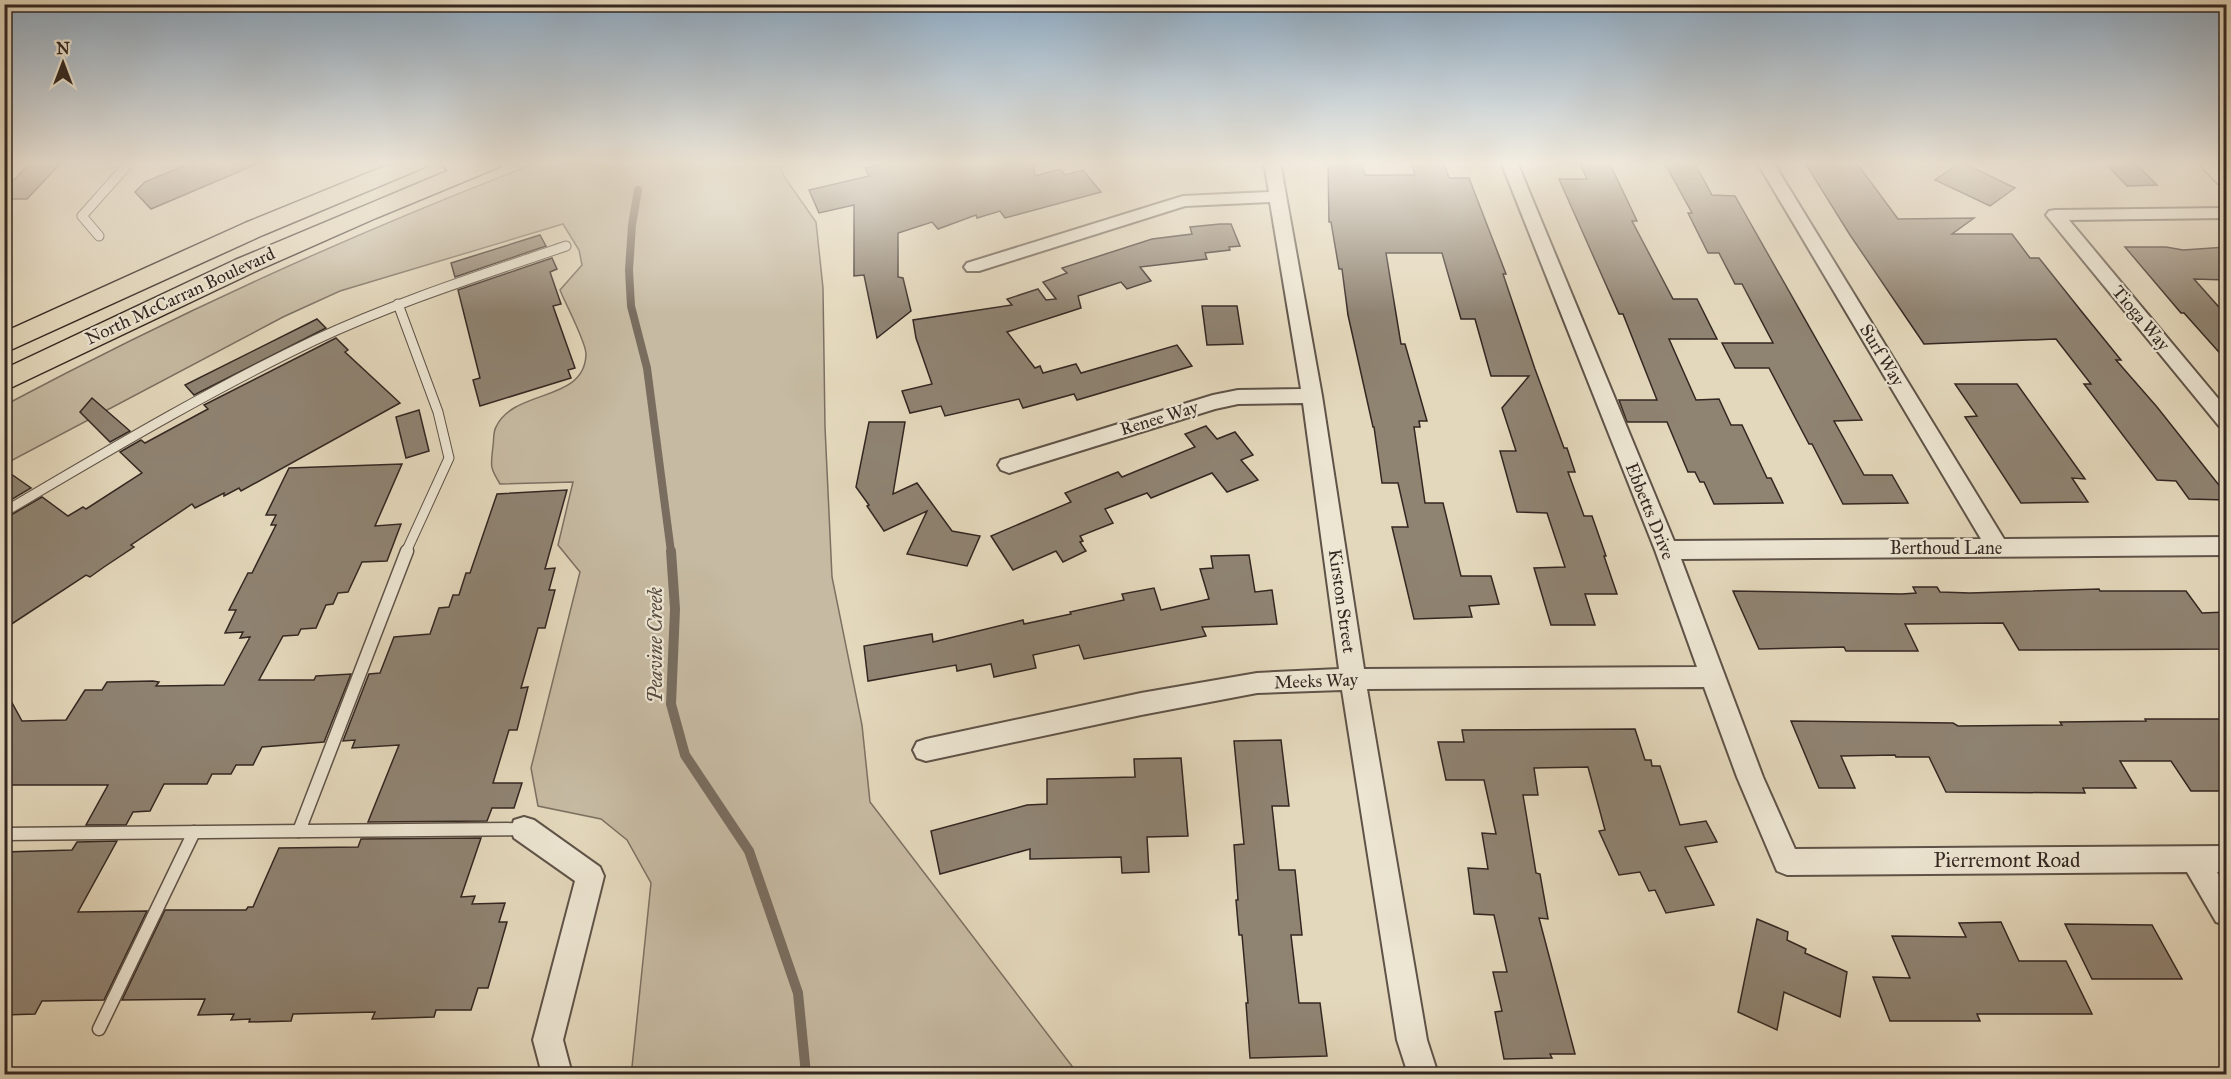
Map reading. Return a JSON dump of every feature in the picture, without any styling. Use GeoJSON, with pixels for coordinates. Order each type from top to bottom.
{"type":"FeatureCollection","features":[{"type":"Feature","properties":{"kind":"main road","name":"North McCarran Boulevard"},"geometry":{"type":"LineString","coordinates":[[4,344],[294,212]]}},
{"type":"Feature","properties":{"kind":"main road","name":"North McCarran Boulevard"},"geometry":{"type":"LineString","coordinates":[[4,381],[131,317],[250,261],[362,212]]}},
{"type":"Feature","properties":{"kind":"street"},"geometry":{"type":"LineString","coordinates":[[973,267],[1147,212]]}},
{"type":"Feature","properties":{"kind":"street","name":"Kirston Street"},"geometry":{"type":"LineString","coordinates":[[1281,212],[1312,396],[1353,679],[1412,1040],[1423,1074]]}},
{"type":"Feature","properties":{"kind":"street","name":"Ebbetts Drive"},"geometry":{"type":"LineString","coordinates":[[1529,212],[1666,550],[1750,777],[1787,861]]}},
{"type":"Feature","properties":{"kind":"street","name":"Surf Way"},"geometry":{"type":"LineString","coordinates":[[1796,212],[1998,548]]}},
{"type":"Feature","properties":{"kind":"street","name":"Tioga Way"},"geometry":{"type":"LineString","coordinates":[[2226,213],[2055,214],[2226,421]]}},
{"type":"Feature","properties":{"kind":"street","name":"Renee Way"},"geometry":{"type":"LineString","coordinates":[[1009,465],[1213,402],[1238,397],[1312,396]]}},
{"type":"Feature","properties":{"kind":"street","name":"Berthoud Lane"},"geometry":{"type":"LineString","coordinates":[[1666,550],[2226,546]]}},
{"type":"Feature","properties":{"kind":"street","name":"Meeks Way"},"geometry":{"type":"LineString","coordinates":[[926,750],[1141,704],[1257,683],[1353,679],[1713,677]]}},
{"type":"Feature","properties":{"kind":"street"},"geometry":{"type":"LineString","coordinates":[[524,829],[591,876],[548,1040],[557,1074]]}},
{"type":"Feature","properties":{"kind":"street"},"geometry":{"type":"LineString","coordinates":[[2194,859],[2226,912]]}},
{"type":"Feature","properties":{"kind":"street","name":"Pierremont Road"},"geometry":{"type":"LineString","coordinates":[[1787,861],[2226,859]]}},
{"type":"Feature","properties":{"kind":"lane"},"geometry":{"type":"LineString","coordinates":[[85,212],[82,216],[99,236]]}},
{"type":"Feature","properties":{"kind":"lane"},"geometry":{"type":"LineString","coordinates":[[4,512],[126,441],[283,355],[398,304],[566,246]]}},
{"type":"Feature","properties":{"kind":"lane"},"geometry":{"type":"LineString","coordinates":[[299,831],[411,540],[449,458],[438,412],[398,304]]}},
{"type":"Feature","properties":{"kind":"lane"},"geometry":{"type":"LineString","coordinates":[[4,834],[524,829]]}},
{"type":"Feature","properties":{"kind":"lane"},"geometry":{"type":"LineString","coordinates":[[99,1029],[194,832]]}},
{"type":"Feature","properties":{"kind":"shaded area"},"geometry":{"type":"Polygon","coordinates":[[[414,212],[809,212],[816,222],[823,288],[825,427],[832,577],[862,725],[870,802],[1078,1074],[640,1074],[632,1067],[651,883],[627,840],[601,819],[538,806],[531,768],[580,572],[558,545],[573,482],[500,484],[492,466],[494,431],[505,415],[518,406],[562,388],[574,381],[583,370],[585,348],[560,290],[582,265],[579,250],[563,224],[340,291],[283,317],[5,464],[5,405],[202,306],[335,245],[414,212]]]}},
{"type":"Feature","properties":{"kind":"building"},"geometry":{"type":"Polygon","coordinates":[[[854,212],[996,212],[977,218],[976,215],[938,229],[932,222],[898,233],[898,277],[903,278],[911,311],[877,338],[864,275],[854,276],[854,212]]]}},
{"type":"Feature","properties":{"kind":"building"},"geometry":{"type":"Polygon","coordinates":[[[1001,212],[1026,212],[1005,218],[1001,212]]]}},
{"type":"Feature","properties":{"kind":"building"},"geometry":{"type":"Polygon","coordinates":[[[1329,212],[1482,212],[1506,274],[1503,274],[1535,369],[1575,472],[1568,472],[1584,516],[1592,516],[1617,594],[1585,594],[1595,625],[1551,625],[1534,568],[1565,567],[1547,513],[1517,512],[1500,451],[1516,451],[1502,408],[1529,376],[1491,376],[1475,319],[1461,319],[1442,253],[1386,253],[1401,344],[1405,344],[1427,421],[1419,421],[1420,427],[1414,427],[1425,503],[1443,503],[1461,576],[1491,576],[1499,604],[1469,606],[1472,617],[1414,619],[1392,527],[1408,527],[1398,483],[1382,483],[1374,427],[1348,315],[1342,269],[1339,269],[1331,222],[1329,222],[1329,212]]]}},
{"type":"Feature","properties":{"kind":"building"},"geometry":{"type":"Polygon","coordinates":[[[1574,212],[1633,212],[1637,221],[1632,221],[1673,299],[1697,299],[1717,339],[1669,339],[1696,400],[1719,399],[1731,425],[1742,425],[1767,478],[1771,478],[1783,503],[1714,504],[1704,482],[1700,482],[1695,472],[1688,472],[1667,422],[1627,422],[1619,400],[1657,400],[1623,314],[1619,314],[1574,212]]]}},
{"type":"Feature","properties":{"kind":"building"},"geometry":{"type":"Polygon","coordinates":[[[1744,212],[1862,420],[1834,421],[1864,475],[1892,475],[1908,503],[1843,504],[1769,368],[1735,368],[1722,343],[1773,343],[1742,284],[1735,284],[1719,253],[1708,253],[1688,213],[1744,212]]]}},
{"type":"Feature","properties":{"kind":"building"},"geometry":{"type":"Polygon","coordinates":[[[1836,212],[1893,212],[1898,219],[1974,218],[1952,234],[2012,234],[2030,258],[2039,258],[2121,360],[2116,360],[2157,407],[2226,494],[2226,500],[2189,499],[2176,481],[2157,480],[2084,384],[2091,384],[2056,339],[1924,344],[1836,212]]]}},
{"type":"Feature","properties":{"kind":"building"},"geometry":{"type":"Polygon","coordinates":[[[1231,224],[1240,246],[1229,247],[1230,250],[1205,253],[1207,259],[1140,267],[1151,281],[1127,289],[1121,282],[1078,296],[1081,308],[1007,332],[1035,368],[1040,366],[1043,373],[1076,364],[1081,373],[1177,345],[1192,366],[1077,400],[1074,394],[1023,408],[1019,399],[945,416],[941,406],[910,413],[902,391],[932,384],[916,338],[913,320],[1012,305],[1007,299],[1038,289],[1046,300],[1056,299],[1043,282],[1067,273],[1062,268],[1152,239],[1192,234],[1190,227],[1231,224]]]}},
{"type":"Feature","properties":{"kind":"building"},"geometry":{"type":"Polygon","coordinates":[[[540,235],[546,246],[455,277],[451,263],[540,235]]]}},
{"type":"Feature","properties":{"kind":"building"},"geometry":{"type":"Polygon","coordinates":[[[2125,247],[2166,247],[2183,250],[2226,247],[2226,280],[2194,279],[2226,315],[2226,360],[2184,313],[2181,313],[2125,247]]]}},
{"type":"Feature","properties":{"kind":"building"},"geometry":{"type":"Polygon","coordinates":[[[552,258],[557,269],[550,272],[561,304],[553,306],[575,368],[568,370],[571,378],[480,406],[473,380],[480,378],[458,290],[552,258]]]}},
{"type":"Feature","properties":{"kind":"building"},"geometry":{"type":"Polygon","coordinates":[[[1202,306],[1237,306],[1243,344],[1207,345],[1202,306]]]}},
{"type":"Feature","properties":{"kind":"building"},"geometry":{"type":"Polygon","coordinates":[[[317,319],[326,328],[194,395],[185,385],[317,319]]]}},
{"type":"Feature","properties":{"kind":"building"},"geometry":{"type":"Polygon","coordinates":[[[336,338],[348,350],[345,352],[400,403],[241,491],[239,488],[224,496],[224,493],[195,508],[192,504],[131,545],[134,547],[90,577],[86,575],[4,629],[4,519],[42,497],[68,516],[83,507],[86,509],[142,473],[120,452],[141,440],[145,443],[208,409],[204,405],[336,338]]]}},
{"type":"Feature","properties":{"kind":"building"},"geometry":{"type":"Polygon","coordinates":[[[1955,384],[2017,384],[2085,479],[2072,478],[2088,502],[2021,503],[1965,417],[1977,416],[1955,384]]]}},
{"type":"Feature","properties":{"kind":"building"},"geometry":{"type":"Polygon","coordinates":[[[92,398],[130,431],[110,442],[80,412],[92,398]]]}},
{"type":"Feature","properties":{"kind":"building"},"geometry":{"type":"Polygon","coordinates":[[[419,410],[429,451],[406,458],[396,417],[419,410]]]}},
{"type":"Feature","properties":{"kind":"building"},"geometry":{"type":"Polygon","coordinates":[[[869,422],[905,422],[893,494],[917,483],[952,531],[980,536],[967,566],[907,554],[927,511],[884,531],[856,487],[869,422]]]}},
{"type":"Feature","properties":{"kind":"building"},"geometry":{"type":"Polygon","coordinates":[[[1206,426],[1217,439],[1235,432],[1253,455],[1241,460],[1258,480],[1227,492],[1212,473],[1151,498],[1147,493],[1105,509],[1113,523],[1080,536],[1083,541],[1080,542],[1086,551],[1063,562],[1056,551],[1013,570],[991,536],[1071,502],[1065,493],[1118,472],[1122,477],[1195,447],[1185,434],[1206,426]]]}},
{"type":"Feature","properties":{"kind":"building"},"geometry":{"type":"Polygon","coordinates":[[[402,464],[375,526],[401,524],[387,561],[362,562],[348,592],[338,593],[333,604],[326,605],[316,628],[301,629],[298,635],[283,636],[259,680],[314,680],[316,676],[351,674],[324,742],[262,747],[253,765],[236,765],[231,774],[212,774],[207,784],[164,784],[150,811],[133,812],[126,825],[86,825],[108,785],[4,785],[4,688],[22,721],[66,720],[85,690],[102,690],[107,682],[159,682],[156,686],[224,685],[250,637],[240,638],[243,632],[225,633],[236,610],[229,610],[248,573],[252,573],[276,525],[271,525],[276,515],[266,515],[289,468],[402,464]]]}},
{"type":"Feature","properties":{"kind":"building"},"geometry":{"type":"Polygon","coordinates":[[[4,469],[31,488],[4,504],[4,469]]]}},
{"type":"Feature","properties":{"kind":"building"},"geometry":{"type":"Polygon","coordinates":[[[567,490],[545,569],[555,568],[549,590],[555,590],[545,628],[538,628],[521,688],[528,687],[517,730],[509,730],[493,783],[522,783],[514,808],[492,808],[487,821],[368,822],[399,745],[352,748],[355,740],[343,741],[369,674],[380,673],[394,637],[430,634],[439,608],[449,607],[453,595],[459,595],[466,573],[470,573],[497,494],[567,490]]]}},
{"type":"Feature","properties":{"kind":"building"},"geometry":{"type":"Polygon","coordinates":[[[1249,555],[1255,592],[1272,590],[1277,624],[1202,627],[1206,636],[1084,659],[1079,645],[1033,655],[1036,668],[994,677],[991,664],[957,671],[956,665],[868,681],[864,646],[932,634],[933,642],[1023,620],[1024,624],[1124,600],[1122,594],[1154,588],[1161,610],[1209,599],[1200,569],[1213,568],[1211,556],[1249,555]]]}},
{"type":"Feature","properties":{"kind":"building"},"geometry":{"type":"Polygon","coordinates":[[[1913,587],[1937,587],[1940,592],[1970,593],[2099,589],[2100,591],[2186,591],[2202,613],[2226,612],[2226,649],[2019,650],[2003,623],[1905,624],[1918,651],[1846,651],[1844,647],[1759,649],[1733,591],[1902,594],[1916,593],[1913,587]]]}},
{"type":"Feature","properties":{"kind":"building"},"geometry":{"type":"Polygon","coordinates":[[[2145,719],[2226,719],[2226,791],[2191,791],[2171,761],[2120,761],[2136,788],[2083,788],[2085,793],[1946,792],[1929,757],[1896,757],[1895,755],[1841,756],[1855,788],[1819,788],[1791,721],[1953,723],[1958,726],[2062,725],[2060,722],[2146,721],[2145,719]]]}},
{"type":"Feature","properties":{"kind":"building"},"geometry":{"type":"Polygon","coordinates":[[[1635,729],[1645,760],[1651,760],[1652,766],[1660,766],[1680,825],[1706,821],[1717,842],[1685,847],[1714,905],[1666,913],[1655,890],[1649,891],[1640,872],[1619,875],[1599,831],[1605,830],[1588,767],[1534,768],[1538,795],[1523,795],[1536,873],[1540,874],[1548,919],[1539,918],[1575,1054],[1550,1054],[1552,1058],[1504,1059],[1495,1012],[1502,1011],[1493,972],[1507,972],[1494,915],[1474,914],[1468,868],[1488,869],[1482,833],[1496,834],[1484,780],[1446,780],[1438,742],[1464,742],[1462,730],[1635,729]]]}},
{"type":"Feature","properties":{"kind":"building"},"geometry":{"type":"Polygon","coordinates":[[[1281,740],[1289,806],[1272,806],[1279,870],[1295,870],[1302,935],[1291,935],[1299,1003],[1320,1003],[1327,1056],[1250,1058],[1242,935],[1239,935],[1236,900],[1238,900],[1234,845],[1244,844],[1234,741],[1281,740]]]}},
{"type":"Feature","properties":{"kind":"building"},"geometry":{"type":"Polygon","coordinates":[[[1181,758],[1188,836],[1147,837],[1149,872],[1122,873],[1121,857],[1030,859],[1030,849],[940,874],[931,831],[1027,805],[1047,804],[1047,779],[1135,777],[1134,759],[1181,758]]]}},
{"type":"Feature","properties":{"kind":"building"},"geometry":{"type":"Polygon","coordinates":[[[481,838],[461,897],[475,896],[472,904],[505,903],[499,922],[507,922],[488,988],[478,988],[471,1010],[436,1010],[434,1017],[372,1019],[375,1012],[293,1014],[291,1021],[249,1022],[250,1019],[231,1020],[234,1014],[198,1015],[205,999],[122,1000],[165,910],[246,910],[248,907],[253,907],[279,848],[358,847],[361,839],[481,838]]]}},
{"type":"Feature","properties":{"kind":"building"},"geometry":{"type":"Polygon","coordinates":[[[117,841],[78,912],[147,911],[104,1000],[42,1001],[35,1014],[4,1015],[4,852],[72,850],[77,842],[117,841]]]}},
{"type":"Feature","properties":{"kind":"building"},"geometry":{"type":"Polygon","coordinates":[[[1757,919],[1788,932],[1787,940],[1806,949],[1805,953],[1847,972],[1840,1017],[1784,992],[1777,1030],[1738,1012],[1757,919]]]}},
{"type":"Feature","properties":{"kind":"building"},"geometry":{"type":"Polygon","coordinates":[[[2001,922],[2019,961],[2066,961],[2092,1014],[1977,1014],[1980,1021],[1890,1021],[1873,977],[1910,978],[1892,936],[1966,937],[1959,923],[2001,922]]]}},
{"type":"Feature","properties":{"kind":"building"},"geometry":{"type":"Polygon","coordinates":[[[2065,924],[2152,925],[2182,979],[2092,979],[2065,924]]]}},
{"type":"Feature","properties":{"kind":"waterway","name":"Peavine Creek"},"geometry":{"type":"LineString","coordinates":[[634,212],[629,270],[631,306],[647,368],[671,552]]}},
{"type":"Feature","properties":{"kind":"waterway","name":"Peavine Creek"},"geometry":{"type":"LineString","coordinates":[[671,551],[675,609],[671,704],[685,755],[749,851],[798,993],[806,1074]]}}]}
